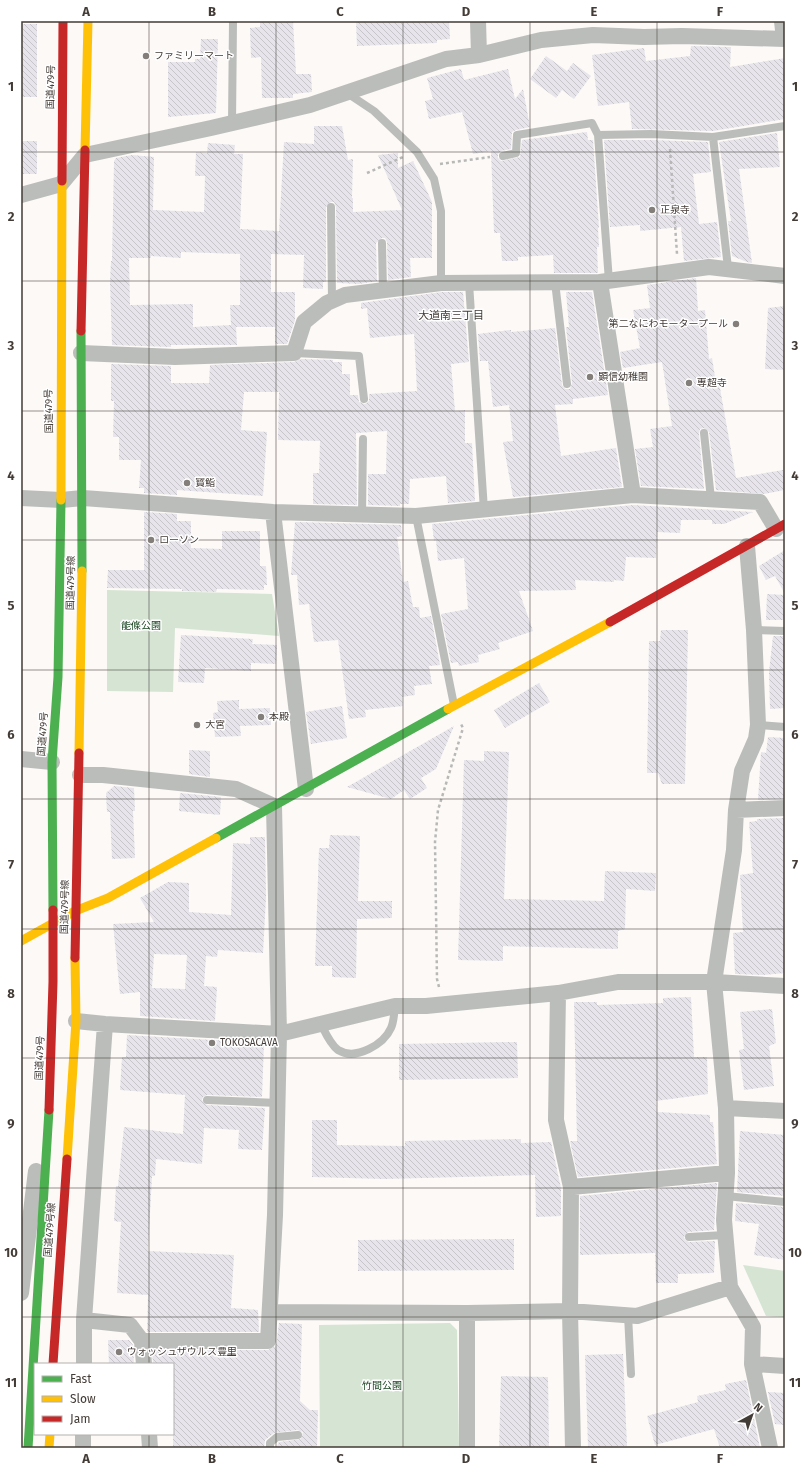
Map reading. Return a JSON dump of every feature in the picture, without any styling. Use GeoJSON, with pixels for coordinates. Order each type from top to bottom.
{"type":"FeatureCollection","features":[{"type":"Feature","properties":{"kind":"main road","name":"国道479号"},"geometry":{"type":"LineString","coordinates":[[28,1448],[38,1305],[54,982],[52,924],[52,762],[58,677],[61,500],[60,350],[63,21]]}},
{"type":"Feature","properties":{"kind":"main road"},"geometry":{"type":"LineString","coordinates":[[84,498],[81,353],[88,21]]}},
{"type":"Feature","properties":{"kind":"main road","name":"国道479号線"},"geometry":{"type":"LineString","coordinates":[[53,1363],[76,1021],[75,912],[80,775],[78,748],[84,498]]}},
{"type":"Feature","properties":{"kind":"main road"},"geometry":{"type":"LineString","coordinates":[[21,941],[75,912],[108,898],[454,706],[580,639],[780,527]]}},
{"type":"Feature","properties":{"kind":"main road"},"geometry":{"type":"LineString","coordinates":[[49,1448],[50,1435]]}},
{"type":"Feature","properties":{"kind":"street"},"geometry":{"type":"LineString","coordinates":[[478,21],[480,55]]}},
{"type":"Feature","properties":{"kind":"street"},"geometry":{"type":"LineString","coordinates":[[21,195],[61,184],[85,155],[310,105],[446,59],[480,55],[541,40],[593,36],[682,36],[785,39],[782,21]]}},
{"type":"Feature","properties":{"kind":"street"},"geometry":{"type":"LineString","coordinates":[[81,353],[175,357],[294,354],[304,322],[326,303],[332,300],[345,295],[441,283],[604,282],[709,267],[728,268],[785,276]]}},
{"type":"Feature","properties":{"kind":"street"},"geometry":{"type":"LineString","coordinates":[[604,282],[633,495]]}},
{"type":"Feature","properties":{"kind":"street"},"geometry":{"type":"LineString","coordinates":[[21,498],[61,500],[84,498],[273,512],[416,516],[633,495],[760,502],[780,527]]}},
{"type":"Feature","properties":{"kind":"street"},"geometry":{"type":"LineString","coordinates":[[273,512],[306,789]]}},
{"type":"Feature","properties":{"kind":"street"},"geometry":{"type":"LineString","coordinates":[[747,546],[754,630],[758,725],[756,739],[742,771],[736,810],[734,850],[714,982],[726,1108],[727,1173],[725,1235],[730,1287],[753,1327],[752,1364],[770,1448]]}},
{"type":"Feature","properties":{"kind":"street"},"geometry":{"type":"LineString","coordinates":[[21,759],[52,762]]}},
{"type":"Feature","properties":{"kind":"street"},"geometry":{"type":"LineString","coordinates":[[80,775],[102,775],[236,789],[274,806],[279,1034],[275,1215],[268,1341],[142,1341]]}},
{"type":"Feature","properties":{"kind":"street"},"geometry":{"type":"LineString","coordinates":[[736,810],[785,808]]}},
{"type":"Feature","properties":{"kind":"street"},"geometry":{"type":"LineString","coordinates":[[76,1021],[279,1034],[395,1006],[444,1004],[558,993],[618,982],[714,982],[785,986]]}},
{"type":"Feature","properties":{"kind":"street"},"geometry":{"type":"LineString","coordinates":[[558,993],[556,1120],[571,1187],[570,1311],[573,1448]]}},
{"type":"Feature","properties":{"kind":"street"},"geometry":{"type":"LineString","coordinates":[[84,1363],[84,1320],[105,1024]]}},
{"type":"Feature","properties":{"kind":"street"},"geometry":{"type":"LineString","coordinates":[[21,1293],[52,1045]]}},
{"type":"Feature","properties":{"kind":"street"},"geometry":{"type":"LineString","coordinates":[[726,1108],[785,1111]]}},
{"type":"Feature","properties":{"kind":"street"},"geometry":{"type":"LineString","coordinates":[[571,1187],[727,1173]]}},
{"type":"Feature","properties":{"kind":"street"},"geometry":{"type":"LineString","coordinates":[[270,1312],[467,1313],[570,1311],[637,1316],[730,1287]]}},
{"type":"Feature","properties":{"kind":"street"},"geometry":{"type":"LineString","coordinates":[[467,1313],[467,1448]]}},
{"type":"Feature","properties":{"kind":"street"},"geometry":{"type":"LineString","coordinates":[[84,1320],[130,1324],[142,1341],[144,1363]]}},
{"type":"Feature","properties":{"kind":"street"},"geometry":{"type":"LineString","coordinates":[[752,1364],[785,1366]]}},
{"type":"Feature","properties":{"kind":"street"},"geometry":{"type":"LineString","coordinates":[[83,1435],[83,1448]]}},
{"type":"Feature","properties":{"kind":"street"},"geometry":{"type":"LineString","coordinates":[[149,1435],[150,1448]]}},
{"type":"Feature","properties":{"kind":"lane"},"geometry":{"type":"LineString","coordinates":[[232,123],[233,21]]}},
{"type":"Feature","properties":{"kind":"lane"},"geometry":{"type":"LineString","coordinates":[[347,92],[374,111],[417,152],[434,179],[441,211],[441,283]]}},
{"type":"Feature","properties":{"kind":"lane"},"geometry":{"type":"LineString","coordinates":[[503,156],[516,153],[517,134],[592,123],[598,135],[604,282]]}},
{"type":"Feature","properties":{"kind":"lane"},"geometry":{"type":"LineString","coordinates":[[598,135],[668,135],[713,137],[785,126]]}},
{"type":"Feature","properties":{"kind":"lane"},"geometry":{"type":"LineString","coordinates":[[713,137],[728,268]]}},
{"type":"Feature","properties":{"kind":"lane"},"geometry":{"type":"LineString","coordinates":[[331,207],[332,300]]}},
{"type":"Feature","properties":{"kind":"lane"},"geometry":{"type":"LineString","coordinates":[[382,243],[383,291]]}},
{"type":"Feature","properties":{"kind":"lane"},"geometry":{"type":"LineString","coordinates":[[556,282],[567,384]]}},
{"type":"Feature","properties":{"kind":"lane"},"geometry":{"type":"LineString","coordinates":[[469,283],[484,510]]}},
{"type":"Feature","properties":{"kind":"lane"},"geometry":{"type":"LineString","coordinates":[[294,354],[359,356],[364,399]]}},
{"type":"Feature","properties":{"kind":"lane"},"geometry":{"type":"LineString","coordinates":[[704,433],[711,500]]}},
{"type":"Feature","properties":{"kind":"lane"},"geometry":{"type":"LineString","coordinates":[[362,514],[363,439]]}},
{"type":"Feature","properties":{"kind":"lane"},"geometry":{"type":"LineString","coordinates":[[416,516],[454,706]]}},
{"type":"Feature","properties":{"kind":"lane"},"geometry":{"type":"LineString","coordinates":[[754,630],[785,631]]}},
{"type":"Feature","properties":{"kind":"lane"},"geometry":{"type":"LineString","coordinates":[[758,725],[785,727]]}},
{"type":"Feature","properties":{"kind":"lane"},"geometry":{"type":"LineString","coordinates":[[320,1024],[328,1038],[339,1050],[353,1053],[365,1050],[380,1043],[391,1028],[395,1006]]}},
{"type":"Feature","properties":{"kind":"lane"},"geometry":{"type":"LineString","coordinates":[[207,1100],[277,1103]]}},
{"type":"Feature","properties":{"kind":"lane"},"geometry":{"type":"LineString","coordinates":[[726,1196],[785,1202]]}},
{"type":"Feature","properties":{"kind":"lane"},"geometry":{"type":"LineString","coordinates":[[689,1237],[725,1235]]}},
{"type":"Feature","properties":{"kind":"lane"},"geometry":{"type":"LineString","coordinates":[[628,1315],[631,1374]]}},
{"type":"Feature","properties":{"kind":"lane"},"geometry":{"type":"LineString","coordinates":[[270,1448],[270,1443],[277,1437],[298,1435]]}},
{"type":"Feature","properties":{"kind":"path"},"geometry":{"type":"LineString","coordinates":[[668,135],[678,271]]}},
{"type":"Feature","properties":{"kind":"path"},"geometry":{"type":"LineString","coordinates":[[367,173],[417,152]]}},
{"type":"Feature","properties":{"kind":"path"},"geometry":{"type":"LineString","coordinates":[[426,166],[503,156]]}},
{"type":"Feature","properties":{"kind":"path"},"geometry":{"type":"LineString","coordinates":[[444,1004],[437,979],[435,842],[438,810],[463,728],[454,706]]}},
{"type":"Feature","properties":{"kind":"green space","name":"能條公園"},"geometry":{"type":"Polygon","coordinates":[[[107,590],[272,594],[279,636],[175,628],[173,692],[107,691],[107,590]]]}},
{"type":"Feature","properties":{"kind":"green space"},"geometry":{"type":"Polygon","coordinates":[[[743,1265],[785,1271],[785,1317],[766,1316],[743,1265]]]}},
{"type":"Feature","properties":{"kind":"green space","name":"竹間公園"},"geometry":{"type":"Polygon","coordinates":[[[450,1323],[457,1330],[459,1448],[320,1448],[319,1325],[450,1323]]]}},
{"type":"Feature","properties":{"kind":"building"},"geometry":{"type":"Polygon","coordinates":[[[260,21],[293,21],[296,74],[311,74],[312,92],[293,94],[293,98],[262,98],[261,57],[251,58],[250,28],[260,27],[260,21]]]}},
{"type":"Feature","properties":{"kind":"building"},"geometry":{"type":"Polygon","coordinates":[[[356,21],[449,21],[450,39],[437,40],[437,43],[357,46],[356,21]]]}},
{"type":"Feature","properties":{"kind":"building"},"geometry":{"type":"Polygon","coordinates":[[[21,24],[37,24],[37,97],[21,97],[21,24]]]}},
{"type":"Feature","properties":{"kind":"building"},"geometry":{"type":"Polygon","coordinates":[[[201,39],[218,39],[216,113],[168,117],[168,62],[195,62],[195,59],[200,59],[201,39]]]}},
{"type":"Feature","properties":{"kind":"building"},"geometry":{"type":"Polygon","coordinates":[[[691,46],[731,47],[730,67],[785,58],[785,119],[713,131],[632,129],[629,102],[598,106],[592,55],[644,48],[646,61],[690,56],[691,46]]]}},
{"type":"Feature","properties":{"kind":"building"},"geometry":{"type":"Polygon","coordinates":[[[546,56],[567,71],[573,63],[591,76],[574,99],[562,90],[556,98],[530,79],[546,56]]]}},
{"type":"Feature","properties":{"kind":"building"},"geometry":{"type":"Polygon","coordinates":[[[461,69],[464,80],[508,69],[515,99],[523,89],[530,127],[512,132],[511,149],[501,151],[498,154],[498,158],[501,161],[520,157],[522,140],[587,132],[588,140],[593,140],[599,228],[599,247],[597,247],[598,273],[554,273],[553,255],[518,257],[518,261],[502,261],[500,233],[494,233],[491,151],[473,154],[462,112],[429,119],[425,101],[433,99],[427,78],[461,69]]]}},
{"type":"Feature","properties":{"kind":"building"},"geometry":{"type":"Polygon","coordinates":[[[314,126],[342,126],[348,160],[353,159],[353,212],[402,210],[378,155],[398,153],[398,168],[413,161],[432,202],[432,258],[410,258],[411,277],[388,280],[387,242],[385,238],[382,238],[376,243],[377,281],[359,284],[337,283],[336,207],[334,202],[331,202],[326,207],[326,282],[323,282],[323,289],[303,288],[304,255],[271,254],[271,292],[295,292],[295,320],[287,344],[275,344],[275,327],[236,327],[237,345],[171,345],[171,347],[112,345],[110,282],[112,261],[114,161],[116,158],[132,155],[154,157],[153,210],[204,212],[205,176],[195,176],[196,152],[207,153],[208,143],[235,145],[234,154],[243,154],[240,229],[279,231],[284,142],[314,144],[314,126]],[[181,252],[181,258],[151,256],[151,258],[129,258],[130,305],[193,304],[193,327],[231,325],[230,305],[240,305],[240,254],[181,252]]]}},
{"type":"Feature","properties":{"kind":"building"},"geometry":{"type":"Polygon","coordinates":[[[777,133],[780,167],[739,169],[752,263],[747,262],[732,256],[728,221],[731,221],[719,142],[777,133]]]}},
{"type":"Feature","properties":{"kind":"building"},"geometry":{"type":"Polygon","coordinates":[[[604,140],[708,142],[711,172],[693,174],[699,224],[717,222],[721,257],[684,261],[681,227],[640,231],[640,225],[610,227],[604,140]]]}},
{"type":"Feature","properties":{"kind":"building"},"geometry":{"type":"Polygon","coordinates":[[[21,141],[37,141],[37,174],[21,174],[21,141]]]}},
{"type":"Feature","properties":{"kind":"building"},"geometry":{"type":"Polygon","coordinates":[[[696,278],[698,311],[705,310],[709,359],[712,358],[715,377],[718,377],[736,478],[783,470],[785,490],[764,494],[716,490],[709,432],[704,428],[700,429],[699,434],[704,489],[641,486],[635,449],[653,447],[650,429],[672,426],[662,362],[623,368],[620,352],[640,348],[633,310],[650,308],[647,285],[696,278]]]}},
{"type":"Feature","properties":{"kind":"building"},"geometry":{"type":"Polygon","coordinates":[[[442,292],[463,292],[469,362],[451,364],[455,411],[465,410],[465,443],[472,443],[475,501],[448,503],[446,476],[410,479],[409,504],[400,504],[400,506],[368,505],[368,474],[386,474],[387,431],[356,433],[357,505],[313,504],[313,473],[319,473],[320,441],[278,440],[279,392],[244,392],[241,430],[267,432],[263,496],[177,490],[177,495],[144,493],[144,488],[139,488],[141,460],[119,460],[119,437],[113,437],[114,401],[111,401],[111,364],[171,366],[171,383],[209,383],[210,365],[294,362],[301,359],[333,360],[333,362],[342,362],[342,374],[350,374],[350,395],[358,395],[359,402],[365,404],[369,401],[369,394],[417,391],[414,334],[370,338],[367,308],[361,309],[361,303],[442,292]]]}},
{"type":"Feature","properties":{"kind":"building"},"geometry":{"type":"Polygon","coordinates":[[[566,292],[592,292],[608,395],[573,399],[573,404],[555,405],[561,456],[616,448],[622,487],[513,497],[503,442],[513,441],[509,405],[493,407],[488,361],[480,361],[478,334],[511,330],[511,332],[555,328],[562,385],[565,389],[570,389],[572,383],[566,327],[569,327],[566,292]]]}},
{"type":"Feature","properties":{"kind":"building"},"geometry":{"type":"Polygon","coordinates":[[[785,306],[785,370],[765,369],[768,308],[785,306]]]}},
{"type":"Feature","properties":{"kind":"building"},"geometry":{"type":"Polygon","coordinates":[[[633,505],[753,512],[724,524],[712,524],[712,520],[681,520],[680,533],[657,532],[656,558],[626,557],[624,581],[614,580],[614,582],[575,580],[576,590],[519,591],[533,631],[498,643],[500,649],[478,655],[479,662],[459,666],[458,662],[451,663],[441,614],[468,609],[464,558],[438,561],[436,540],[434,541],[432,524],[633,505]]]}},
{"type":"Feature","properties":{"kind":"building"},"geometry":{"type":"Polygon","coordinates":[[[144,512],[177,514],[177,521],[191,521],[191,548],[222,549],[222,531],[260,531],[260,566],[266,566],[267,585],[264,585],[264,590],[217,589],[216,592],[182,591],[182,589],[107,588],[108,570],[144,570],[144,512]]]}},
{"type":"Feature","properties":{"kind":"building"},"geometry":{"type":"Polygon","coordinates":[[[295,522],[401,525],[402,536],[397,537],[403,582],[408,581],[413,607],[419,607],[420,618],[431,616],[440,665],[429,666],[432,684],[414,686],[415,695],[402,697],[403,706],[365,710],[366,717],[349,719],[338,640],[314,642],[309,604],[299,605],[297,575],[291,575],[295,522]]]}},
{"type":"Feature","properties":{"kind":"building"},"geometry":{"type":"Polygon","coordinates":[[[785,550],[785,594],[775,576],[766,580],[759,566],[785,550]]]}},
{"type":"Feature","properties":{"kind":"building"},"geometry":{"type":"Polygon","coordinates":[[[767,594],[785,595],[785,620],[766,620],[767,594]]]}},
{"type":"Feature","properties":{"kind":"building"},"geometry":{"type":"Polygon","coordinates":[[[661,630],[688,630],[685,784],[662,784],[658,773],[647,773],[649,641],[660,641],[661,630]]]}},
{"type":"Feature","properties":{"kind":"building"},"geometry":{"type":"Polygon","coordinates":[[[181,635],[253,639],[252,644],[277,645],[276,664],[251,663],[251,671],[205,668],[204,683],[178,682],[181,635]]]}},
{"type":"Feature","properties":{"kind":"building"},"geometry":{"type":"Polygon","coordinates":[[[773,636],[785,636],[785,708],[770,709],[769,672],[773,636]]]}},
{"type":"Feature","properties":{"kind":"building"},"geometry":{"type":"Polygon","coordinates":[[[539,683],[550,702],[505,728],[494,710],[539,683]]]}},
{"type":"Feature","properties":{"kind":"building"},"geometry":{"type":"Polygon","coordinates":[[[239,700],[239,709],[270,708],[271,725],[240,726],[241,736],[215,737],[213,713],[218,712],[217,701],[239,700]]]}},
{"type":"Feature","properties":{"kind":"building"},"geometry":{"type":"Polygon","coordinates":[[[342,706],[347,738],[311,744],[306,712],[342,706]]]}},
{"type":"Feature","properties":{"kind":"building"},"geometry":{"type":"Polygon","coordinates":[[[454,726],[436,769],[421,778],[427,788],[410,799],[404,790],[391,799],[347,787],[454,726]]]}},
{"type":"Feature","properties":{"kind":"building"},"geometry":{"type":"Polygon","coordinates":[[[768,737],[785,738],[785,799],[758,800],[761,752],[766,753],[768,737]]]}},
{"type":"Feature","properties":{"kind":"building"},"geometry":{"type":"Polygon","coordinates":[[[189,750],[210,751],[210,777],[189,774],[189,750]]]}},
{"type":"Feature","properties":{"kind":"building"},"geometry":{"type":"Polygon","coordinates":[[[484,751],[509,752],[504,899],[604,901],[605,871],[656,873],[655,891],[626,889],[625,929],[618,931],[618,949],[503,946],[503,961],[458,960],[464,760],[484,761],[484,751]]]}},
{"type":"Feature","properties":{"kind":"building"},"geometry":{"type":"Polygon","coordinates":[[[114,786],[134,788],[135,811],[133,811],[135,858],[112,859],[110,812],[107,812],[106,793],[114,786]]]}},
{"type":"Feature","properties":{"kind":"building"},"geometry":{"type":"Polygon","coordinates":[[[180,793],[221,797],[220,815],[179,811],[180,793]]]}},
{"type":"Feature","properties":{"kind":"building"},"geometry":{"type":"Polygon","coordinates":[[[785,818],[785,973],[763,975],[735,974],[733,933],[743,932],[740,875],[753,873],[749,822],[757,821],[757,819],[785,818]]]}},
{"type":"Feature","properties":{"kind":"building"},"geometry":{"type":"Polygon","coordinates":[[[330,835],[360,836],[358,901],[392,901],[392,918],[357,919],[356,978],[332,977],[332,966],[315,966],[319,848],[329,848],[330,835]]]}},
{"type":"Feature","properties":{"kind":"building"},"geometry":{"type":"Polygon","coordinates":[[[250,837],[265,837],[266,897],[263,953],[218,950],[217,957],[206,956],[204,986],[217,987],[215,1021],[140,1016],[140,992],[120,994],[113,924],[154,922],[140,898],[168,882],[189,883],[189,912],[231,915],[233,843],[250,844],[250,837]],[[154,954],[152,988],[185,989],[187,955],[154,954]]]}},
{"type":"Feature","properties":{"kind":"building"},"geometry":{"type":"Polygon","coordinates":[[[691,997],[694,1057],[707,1057],[708,1094],[656,1101],[657,1112],[710,1115],[710,1122],[713,1122],[717,1164],[578,1177],[570,1141],[577,1141],[574,1002],[597,1002],[597,1005],[663,1003],[663,998],[691,997]]]}},
{"type":"Feature","properties":{"kind":"building"},"geometry":{"type":"Polygon","coordinates":[[[772,1009],[776,1043],[769,1046],[774,1086],[744,1090],[739,1050],[744,1049],[740,1012],[772,1009]]]}},
{"type":"Feature","properties":{"kind":"building"},"geometry":{"type":"Polygon","coordinates":[[[127,1035],[264,1043],[262,1097],[207,1095],[203,1097],[202,1100],[207,1105],[265,1108],[262,1150],[238,1149],[239,1130],[204,1128],[202,1164],[156,1159],[155,1176],[152,1176],[148,1251],[234,1255],[231,1308],[258,1310],[259,1332],[147,1332],[148,1295],[117,1293],[121,1222],[114,1221],[116,1186],[118,1186],[124,1127],[183,1134],[185,1095],[120,1090],[122,1057],[126,1057],[127,1035]]]}},
{"type":"Feature","properties":{"kind":"building"},"geometry":{"type":"Polygon","coordinates":[[[517,1042],[518,1078],[399,1080],[399,1044],[517,1042]]]}},
{"type":"Feature","properties":{"kind":"building"},"geometry":{"type":"Polygon","coordinates":[[[312,1120],[337,1120],[337,1145],[405,1146],[405,1141],[521,1139],[521,1143],[551,1142],[561,1188],[561,1216],[536,1217],[535,1175],[384,1179],[312,1177],[312,1120]]]}},
{"type":"Feature","properties":{"kind":"building"},"geometry":{"type":"Polygon","coordinates":[[[740,1131],[785,1135],[785,1196],[737,1192],[740,1131]]]}},
{"type":"Feature","properties":{"kind":"building"},"geometry":{"type":"Polygon","coordinates":[[[717,1183],[714,1230],[688,1232],[684,1237],[685,1240],[689,1242],[715,1241],[714,1273],[678,1274],[678,1283],[656,1283],[655,1253],[580,1255],[580,1196],[717,1183]]]}},
{"type":"Feature","properties":{"kind":"building"},"geometry":{"type":"Polygon","coordinates":[[[736,1203],[785,1207],[785,1260],[754,1255],[759,1224],[735,1221],[736,1203]]]}},
{"type":"Feature","properties":{"kind":"building"},"geometry":{"type":"Polygon","coordinates":[[[514,1239],[514,1270],[358,1271],[358,1240],[514,1239]]]}},
{"type":"Feature","properties":{"kind":"building"},"geometry":{"type":"Polygon","coordinates":[[[279,1323],[302,1324],[300,1401],[310,1410],[318,1410],[317,1448],[276,1448],[279,1442],[301,1439],[303,1432],[297,1430],[274,1433],[265,1440],[264,1448],[173,1448],[174,1363],[153,1363],[152,1350],[268,1350],[276,1346],[279,1323]]]}},
{"type":"Feature","properties":{"kind":"building","name":"ウォッシュザウルス豊里"},"geometry":{"type":"Polygon","coordinates":[[[108,1340],[129,1340],[133,1345],[134,1363],[109,1363],[108,1340]]]}},
{"type":"Feature","properties":{"kind":"building"},"geometry":{"type":"Polygon","coordinates":[[[623,1354],[627,1446],[588,1447],[585,1355],[623,1354]]]}},
{"type":"Feature","properties":{"kind":"building"},"geometry":{"type":"Polygon","coordinates":[[[501,1376],[548,1377],[549,1448],[499,1448],[501,1376]]]}},
{"type":"Feature","properties":{"kind":"building"},"geometry":{"type":"Polygon","coordinates":[[[746,1380],[760,1448],[720,1448],[714,1429],[655,1445],[647,1416],[698,1402],[697,1396],[726,1390],[725,1384],[746,1380]]]}},
{"type":"Feature","properties":{"kind":"building"},"geometry":{"type":"Polygon","coordinates":[[[768,1392],[785,1393],[785,1425],[775,1424],[768,1392]]]}},
{"type":"Feature","properties":{"kind":"traffic: fast"},"geometry":{"type":"LineString","coordinates":[[81,331],[82,571]]}},
{"type":"Feature","properties":{"kind":"traffic: fast"},"geometry":{"type":"LineString","coordinates":[[53,910],[52,762],[58,677],[61,500]]}},
{"type":"Feature","properties":{"kind":"traffic: fast"},"geometry":{"type":"LineString","coordinates":[[216,838],[448,709]]}},
{"type":"Feature","properties":{"kind":"traffic: fast"},"geometry":{"type":"LineString","coordinates":[[28,1448],[49,1110]]}},
{"type":"Feature","properties":{"kind":"traffic: slow"},"geometry":{"type":"LineString","coordinates":[[85,150],[88,21]]}},
{"type":"Feature","properties":{"kind":"traffic: slow"},"geometry":{"type":"LineString","coordinates":[[61,500],[62,181]]}},
{"type":"Feature","properties":{"kind":"traffic: slow"},"geometry":{"type":"LineString","coordinates":[[79,753],[82,571]]}},
{"type":"Feature","properties":{"kind":"traffic: slow"},"geometry":{"type":"LineString","coordinates":[[448,709],[610,622]]}},
{"type":"Feature","properties":{"kind":"traffic: slow"},"geometry":{"type":"LineString","coordinates":[[21,941],[75,911],[108,898],[216,838]]}},
{"type":"Feature","properties":{"kind":"traffic: slow"},"geometry":{"type":"LineString","coordinates":[[67,1159],[76,1021],[75,958]]}},
{"type":"Feature","properties":{"kind":"traffic: slow"},"geometry":{"type":"LineString","coordinates":[[49,1448],[50,1435]]}},
{"type":"Feature","properties":{"kind":"traffic: jam"},"geometry":{"type":"LineString","coordinates":[[62,181],[63,21]]}},
{"type":"Feature","properties":{"kind":"traffic: jam"},"geometry":{"type":"LineString","coordinates":[[81,331],[85,150]]}},
{"type":"Feature","properties":{"kind":"traffic: jam"},"geometry":{"type":"LineString","coordinates":[[610,622],[785,524]]}},
{"type":"Feature","properties":{"kind":"traffic: jam"},"geometry":{"type":"LineString","coordinates":[[75,958],[79,753]]}},
{"type":"Feature","properties":{"kind":"traffic: jam"},"geometry":{"type":"LineString","coordinates":[[49,1110],[53,982],[53,910]]}},
{"type":"Feature","properties":{"kind":"traffic: jam"},"geometry":{"type":"LineString","coordinates":[[53,1363],[67,1159]]}},
{"type":"Feature","properties":{"kind":"place","name":"ファミリーマート"},"geometry":{"type":"Point","coordinates":[146,56]}},
{"type":"Feature","properties":{"kind":"place","name":"正泉寺"},"geometry":{"type":"Point","coordinates":[652,210]}},
{"type":"Feature","properties":{"kind":"place","name":"第二なにわモータープール"},"geometry":{"type":"Point","coordinates":[736,324]}},
{"type":"Feature","properties":{"kind":"place","name":"顕信幼稚園"},"geometry":{"type":"Point","coordinates":[590,377]}},
{"type":"Feature","properties":{"kind":"place","name":"専超寺"},"geometry":{"type":"Point","coordinates":[689,383]}},
{"type":"Feature","properties":{"kind":"place","name":"寳鮨"},"geometry":{"type":"Point","coordinates":[187,483]}},
{"type":"Feature","properties":{"kind":"place","name":"ローソン"},"geometry":{"type":"Point","coordinates":[151,540]}},
{"type":"Feature","properties":{"kind":"place","name":"本殿"},"geometry":{"type":"Point","coordinates":[261,717]}},
{"type":"Feature","properties":{"kind":"place","name":"大宮"},"geometry":{"type":"Point","coordinates":[197,725]}},
{"type":"Feature","properties":{"kind":"place","name":"TOKOSACAVA"},"geometry":{"type":"Point","coordinates":[212,1043]}},
{"type":"Feature","properties":{"kind":"place","name":"ウォッシュザウルス豊里"},"geometry":{"type":"Point","coordinates":[119,1352]}},
{"type":"Feature","properties":{"kind":"district","name":"大道南三丁目"},"geometry":{"type":"Point","coordinates":[451,315]}}]}
